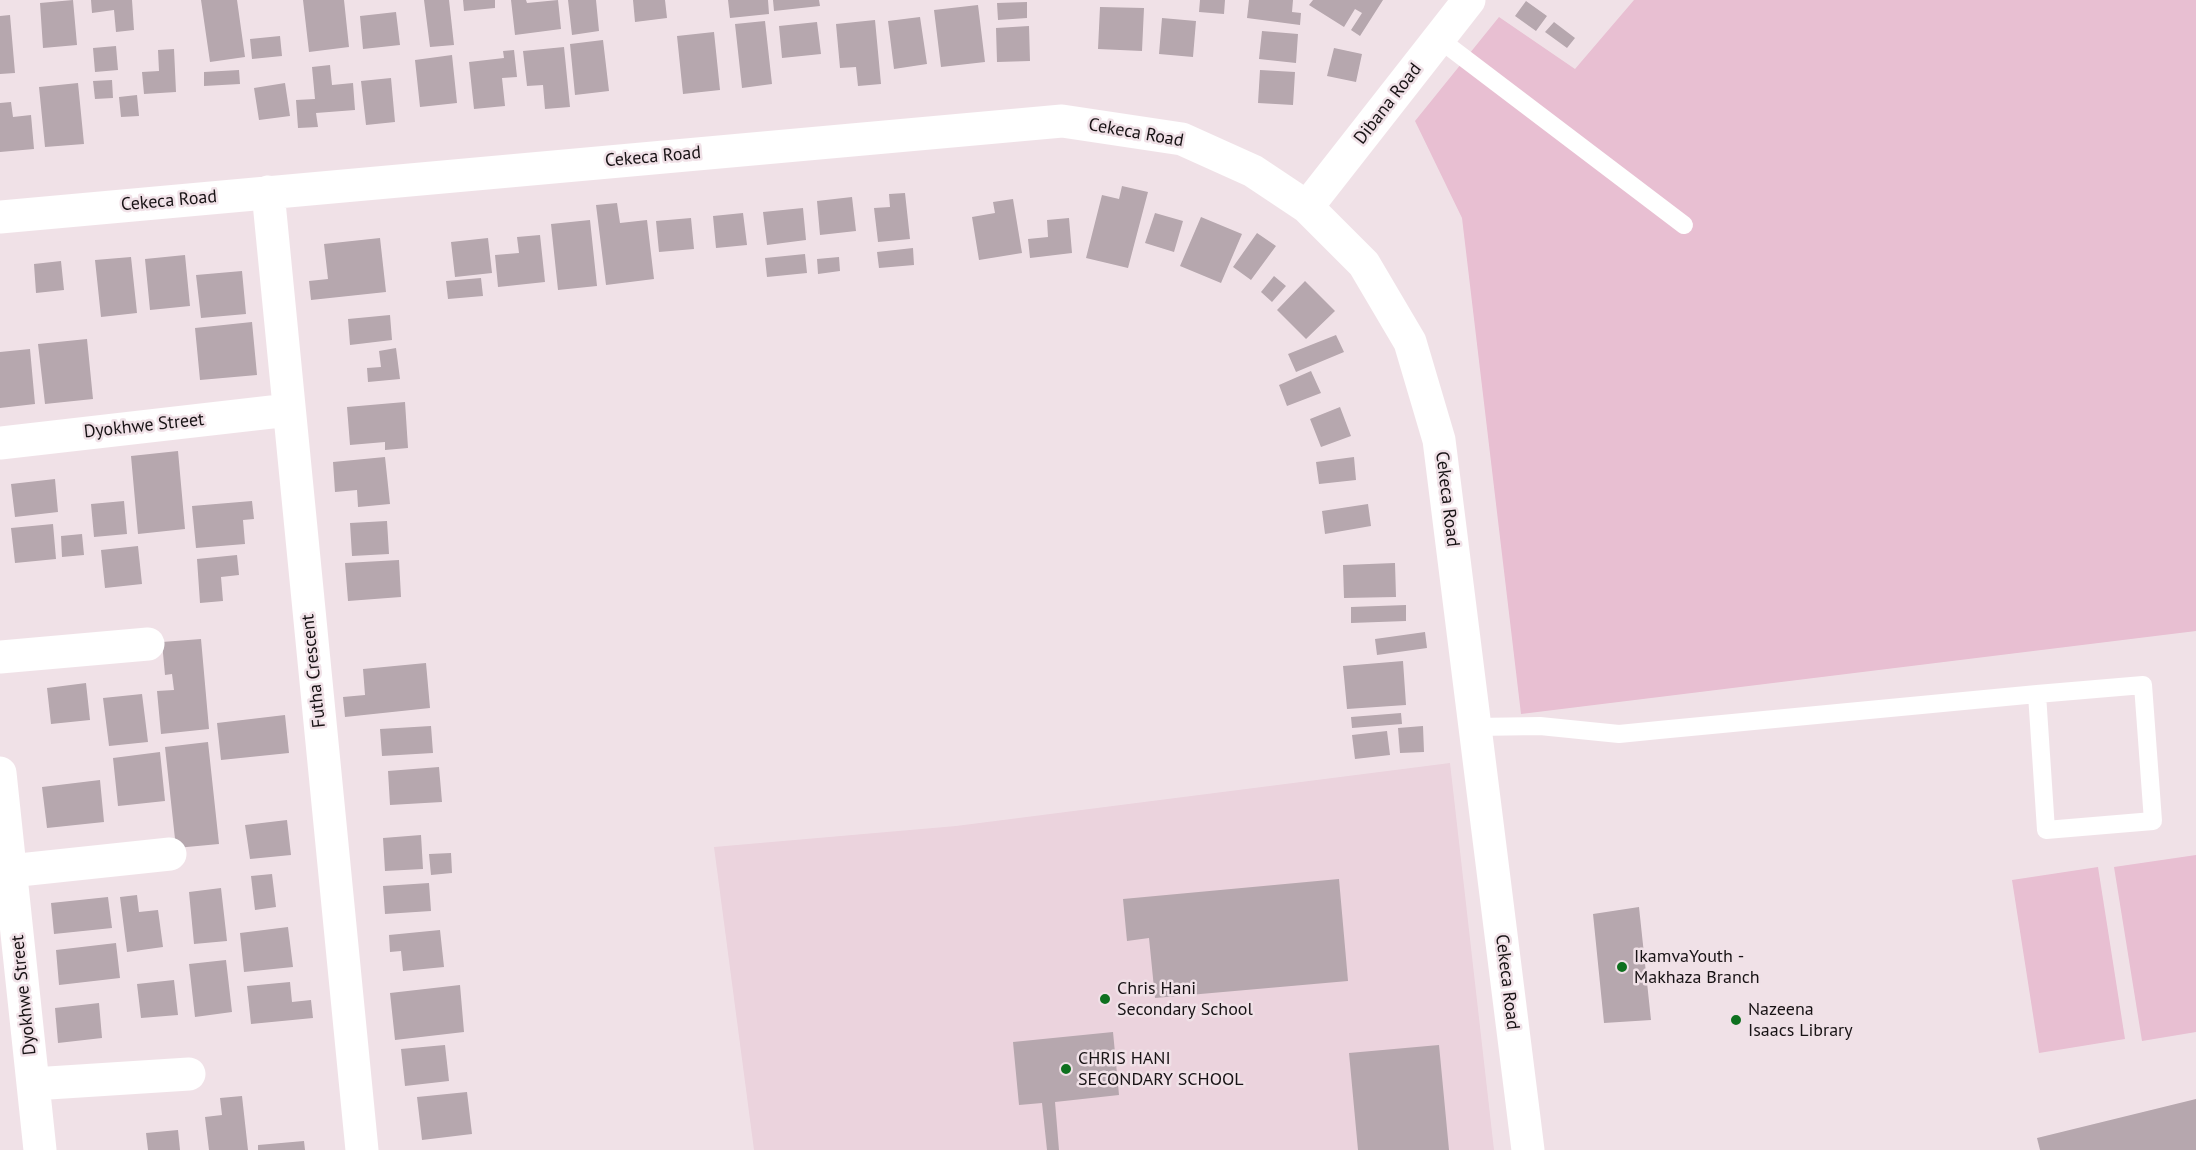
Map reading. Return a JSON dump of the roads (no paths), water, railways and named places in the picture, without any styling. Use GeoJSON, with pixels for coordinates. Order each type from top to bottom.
{"type":"FeatureCollection","features":[{"type":"Feature","properties":{"kind":"street","name":"Dibana Road"},"geometry":{"type":"LineString","coordinates":[[1306,207],[1439,39],[1460,3]]}},
{"type":"Feature","properties":{"kind":"street","name":"Cekeca Road"},"geometry":{"type":"LineString","coordinates":[[0,217],[1062,121],[1182,139],[1253,171],[1306,207],[1364,264],[1410,342],[1439,440],[1528,1150]]}},
{"type":"Feature","properties":{"kind":"street","name":"Futha Crescent"},"geometry":{"type":"LineString","coordinates":[[268,192],[362,1150]]}},
{"type":"Feature","properties":{"kind":"street","name":"Dyokhwe Street"},"geometry":{"type":"LineString","coordinates":[[0,443],[289,410]]}},
{"type":"Feature","properties":{"kind":"street"},"geometry":{"type":"LineString","coordinates":[[0,657],[148,644]]}},
{"type":"Feature","properties":{"kind":"street","name":"Dyokhwe Street"},"geometry":{"type":"LineString","coordinates":[[0,773],[40,1150]]}},
{"type":"Feature","properties":{"kind":"street"},"geometry":{"type":"LineString","coordinates":[[10,871],[170,855]]}},
{"type":"Feature","properties":{"kind":"street"},"geometry":{"type":"LineString","coordinates":[[33,1084],[189,1074]]}},
{"type":"Feature","properties":{"kind":"lane"},"geometry":{"type":"LineString","coordinates":[[1439,39],[1684,225]]}},
{"type":"Feature","properties":{"kind":"lane"},"geometry":{"type":"LineString","coordinates":[[1476,727],[1540,726],[1619,734],[2037,694],[2143,684],[2153,820],[2046,830],[2037,694]]}},
{"type":"Feature","properties":{"kind":"place","name":"IkamvaYouth - Makhaza Branch"},"geometry":{"type":"Point","coordinates":[1622,967]}},
{"type":"Feature","properties":{"kind":"place","name":"Chris Hani Secondary School"},"geometry":{"type":"Point","coordinates":[1105,999]}},
{"type":"Feature","properties":{"kind":"place","name":"Nazeena Isaacs Library"},"geometry":{"type":"Point","coordinates":[1736,1020]}},
{"type":"Feature","properties":{"kind":"place","name":"CHRIS HANI SECONDARY SCHOOL"},"geometry":{"type":"Point","coordinates":[1066,1069]}}]}
